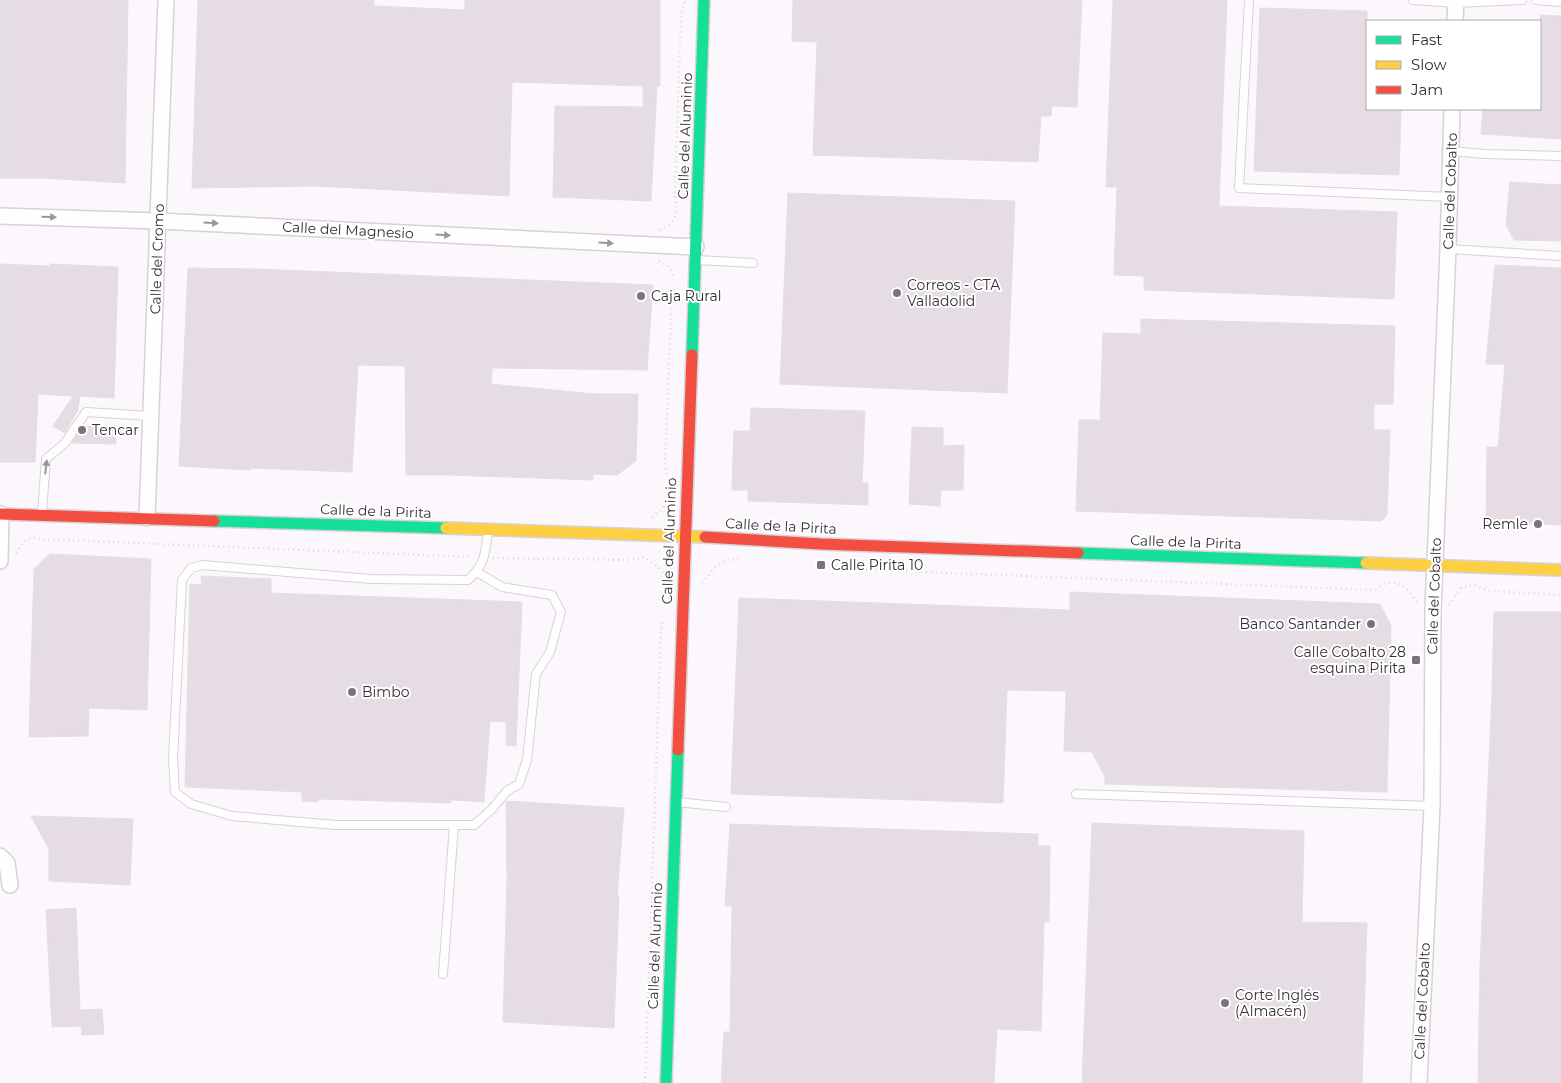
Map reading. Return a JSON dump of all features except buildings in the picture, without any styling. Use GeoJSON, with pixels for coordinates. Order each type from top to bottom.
{"type":"FeatureCollection","features":[{"type":"Feature","properties":{"kind":"street","name":"Calle del Cromo"},"geometry":{"type":"LineString","coordinates":[[147,518],[166,0]]}},
{"type":"Feature","properties":{"kind":"street","name":"Calle del Aluminio"},"geometry":{"type":"LineString","coordinates":[[666,1083],[704,0]]}},
{"type":"Feature","properties":{"kind":"street"},"geometry":{"type":"LineString","coordinates":[[1455,20],[1456,1]]}},
{"type":"Feature","properties":{"kind":"street","name":"Calle del Cobalto"},"geometry":{"type":"LineString","coordinates":[[1418,1083],[1432,806],[1434,566],[1452,110]]}},
{"type":"Feature","properties":{"kind":"street","name":"Calle del Magnesio"},"geometry":{"type":"LineString","coordinates":[[0,216],[158,221],[695,253]]}},
{"type":"Feature","properties":{"kind":"street"},"geometry":{"type":"LineString","coordinates":[[0,561],[1,514]]}},
{"type":"Feature","properties":{"kind":"street","name":"Calle de la Pirita"},"geometry":{"type":"LineString","coordinates":[[1,514],[684,536],[821,544],[1561,570]]}},
{"type":"Feature","properties":{"kind":"street"},"geometry":{"type":"LineString","coordinates":[[0,856],[7,862],[10,885]]}},
{"type":"Feature","properties":{"kind":"lane"},"geometry":{"type":"LineString","coordinates":[[1248,0],[1239,188],[1450,197]]}},
{"type":"Feature","properties":{"kind":"lane"},"geometry":{"type":"LineString","coordinates":[[1413,0],[1522,0]]}},
{"type":"Feature","properties":{"kind":"lane"},"geometry":{"type":"LineString","coordinates":[[1536,0],[1561,2]]}},
{"type":"Feature","properties":{"kind":"lane"},"geometry":{"type":"LineString","coordinates":[[1451,151],[1561,156]]}},
{"type":"Feature","properties":{"kind":"lane"},"geometry":{"type":"LineString","coordinates":[[1448,248],[1561,256]]}},
{"type":"Feature","properties":{"kind":"lane"},"geometry":{"type":"LineString","coordinates":[[695,253],[753,263]]}},
{"type":"Feature","properties":{"kind":"lane"},"geometry":{"type":"LineString","coordinates":[[42,515],[46,459],[65,442],[86,412],[151,416]]}},
{"type":"Feature","properties":{"kind":"lane"},"geometry":{"type":"LineString","coordinates":[[477,572],[502,587],[552,595],[561,612],[550,652],[536,674],[527,760],[519,784],[507,791],[492,810],[474,825],[336,825],[232,816],[191,804],[176,792],[173,759],[182,580],[191,568],[203,565],[371,579],[468,580],[477,572],[485,558],[489,530]]}},
{"type":"Feature","properties":{"kind":"lane"},"geometry":{"type":"LineString","coordinates":[[1076,794],[1432,806]]}},
{"type":"Feature","properties":{"kind":"lane"},"geometry":{"type":"LineString","coordinates":[[675,802],[726,807]]}},
{"type":"Feature","properties":{"kind":"lane"},"geometry":{"type":"LineString","coordinates":[[443,974],[454,825]]}},
{"type":"Feature","properties":{"kind":"path"},"geometry":{"type":"LineString","coordinates":[[657,232],[674,221],[676,210],[681,15],[685,0]]}},
{"type":"Feature","properties":{"kind":"path"},"geometry":{"type":"LineString","coordinates":[[651,258],[669,267],[675,276],[676,286],[672,294],[665,465],[670,485]]}},
{"type":"Feature","properties":{"kind":"path"},"geometry":{"type":"LineString","coordinates":[[648,518],[653,517],[662,510],[668,501],[669,493]]}},
{"type":"Feature","properties":{"kind":"path"},"geometry":{"type":"LineString","coordinates":[[14,554],[23,542],[32,537],[38,539],[485,558],[631,560],[644,557],[656,564],[664,572],[666,582]]}},
{"type":"Feature","properties":{"kind":"path"},"geometry":{"type":"LineString","coordinates":[[703,583],[717,565],[728,560],[748,559]]}},
{"type":"Feature","properties":{"kind":"path"},"geometry":{"type":"LineString","coordinates":[[827,562],[850,569],[1375,590],[1387,583],[1401,585],[1414,596],[1419,610]]}},
{"type":"Feature","properties":{"kind":"path"},"geometry":{"type":"LineString","coordinates":[[1446,611],[1461,588],[1474,585],[1489,590],[1561,594]]}},
{"type":"Feature","properties":{"kind":"path"},"geometry":{"type":"LineString","coordinates":[[645,1083],[661,629],[664,615]]}},
{"type":"Feature","properties":{"kind":"traffic: fast"},"geometry":{"type":"LineString","coordinates":[[692,355],[704,0]]}},
{"type":"Feature","properties":{"kind":"traffic: fast"},"geometry":{"type":"LineString","coordinates":[[214,521],[446,528]]}},
{"type":"Feature","properties":{"kind":"traffic: fast"},"geometry":{"type":"LineString","coordinates":[[1078,553],[1366,563]]}},
{"type":"Feature","properties":{"kind":"traffic: fast"},"geometry":{"type":"LineString","coordinates":[[666,1083],[678,750]]}},
{"type":"Feature","properties":{"kind":"traffic: slow"},"geometry":{"type":"LineString","coordinates":[[446,528],[705,537]]}},
{"type":"Feature","properties":{"kind":"traffic: slow"},"geometry":{"type":"LineString","coordinates":[[1366,563],[1561,570]]}},
{"type":"Feature","properties":{"kind":"traffic: jam"},"geometry":{"type":"LineString","coordinates":[[678,750],[692,355]]}},
{"type":"Feature","properties":{"kind":"traffic: jam"},"geometry":{"type":"LineString","coordinates":[[0,514],[214,521]]}},
{"type":"Feature","properties":{"kind":"traffic: jam"},"geometry":{"type":"LineString","coordinates":[[705,537],[821,544],[1078,553]]}},
{"type":"Feature","properties":{"kind":"place","name":"Correos - CTA Valladolid"},"geometry":{"type":"Point","coordinates":[897,293]}},
{"type":"Feature","properties":{"kind":"place","name":"Caja Rural"},"geometry":{"type":"Point","coordinates":[641,296]}},
{"type":"Feature","properties":{"kind":"place","name":"Tencar"},"geometry":{"type":"Point","coordinates":[82,430]}},
{"type":"Feature","properties":{"kind":"place","name":"Remle"},"geometry":{"type":"Point","coordinates":[1538,524]}},
{"type":"Feature","properties":{"kind":"place","name":"Calle Pirita 10"},"geometry":{"type":"Point","coordinates":[821,565]}},
{"type":"Feature","properties":{"kind":"place","name":"Banco Santander"},"geometry":{"type":"Point","coordinates":[1371,624]}},
{"type":"Feature","properties":{"kind":"place","name":"Calle Cobalto 28 esquina Pirita"},"geometry":{"type":"Point","coordinates":[1416,660]}},
{"type":"Feature","properties":{"kind":"place","name":"Bimbo"},"geometry":{"type":"Point","coordinates":[352,692]}},
{"type":"Feature","properties":{"kind":"place","name":"Corte Inglés (Almacén)"},"geometry":{"type":"Point","coordinates":[1225,1003]}}]}
